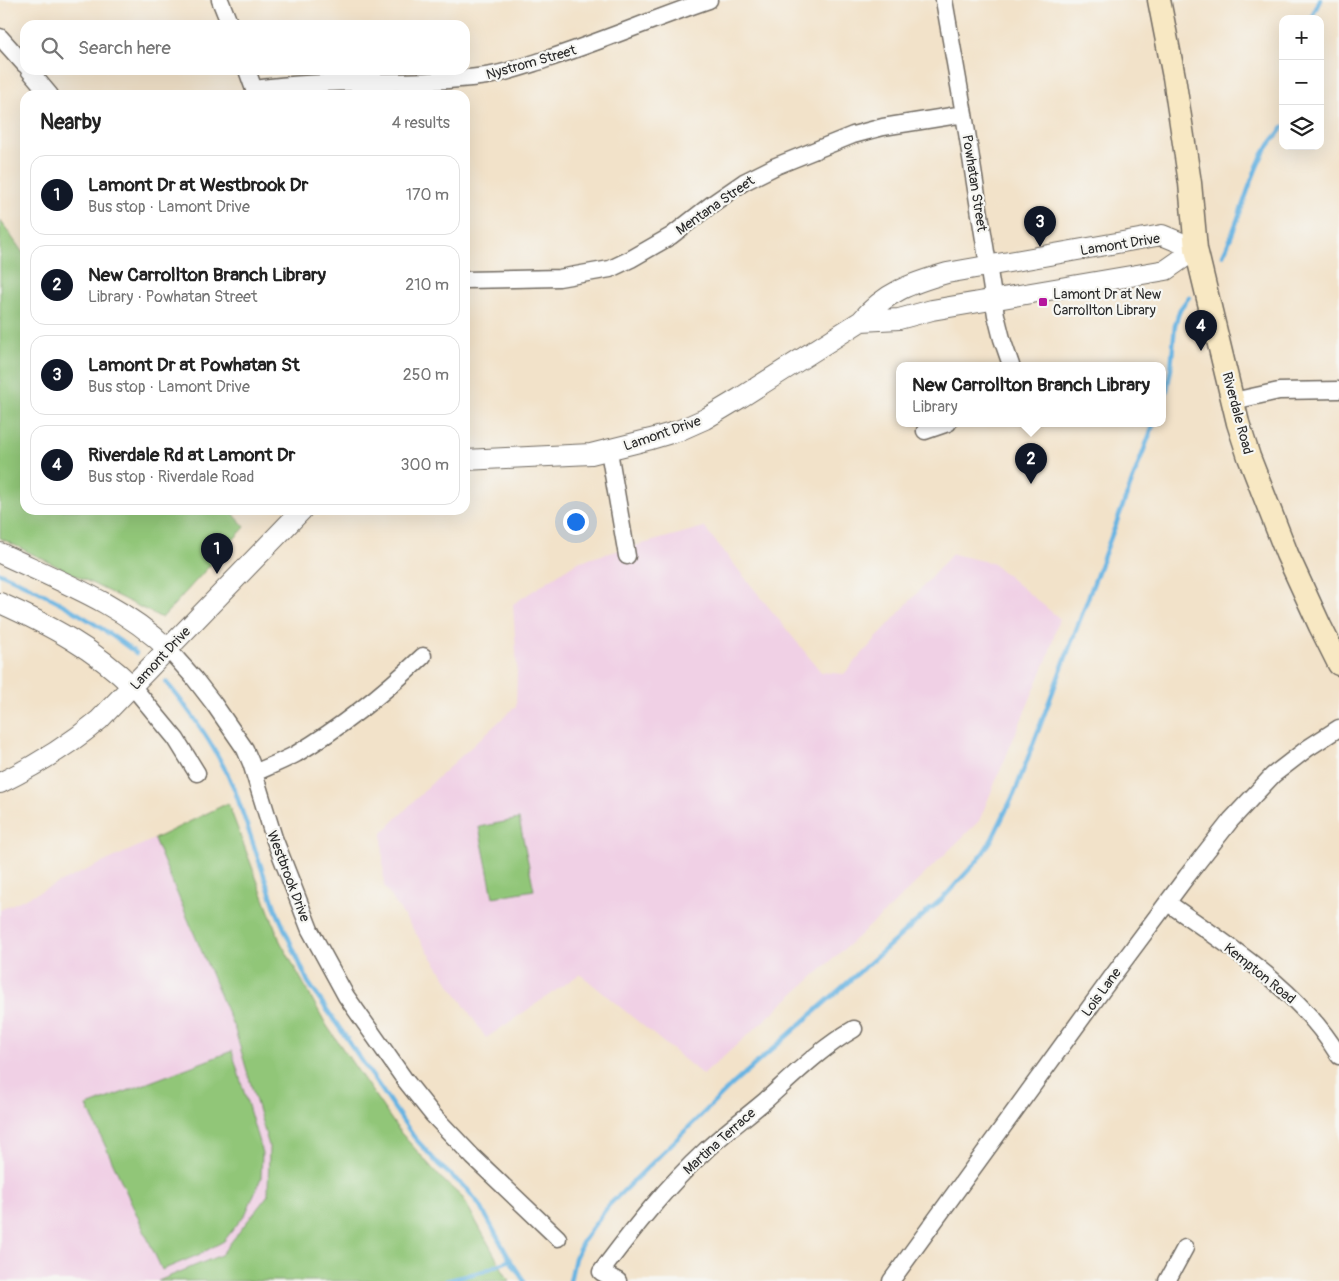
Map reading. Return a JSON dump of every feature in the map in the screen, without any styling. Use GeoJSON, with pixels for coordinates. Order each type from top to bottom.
{"type":"FeatureCollection","features":[{"type":"Feature","properties":{"kind":"main road","name":"Riverdale Road"},"geometry":{"type":"LineString","coordinates":[[1159,0],[1174,77],[1186,156],[1196,249],[1233,401],[1249,457],[1287,554],[1339,664]]}},
{"type":"Feature","properties":{"kind":"street"},"geometry":{"type":"LineString","coordinates":[[220,0],[228,20]]}},
{"type":"Feature","properties":{"kind":"street","name":"Nystrom Street"},"geometry":{"type":"LineString","coordinates":[[263,90],[280,85],[429,81],[486,76],[510,71],[572,51],[708,0]]}},
{"type":"Feature","properties":{"kind":"street","name":"Powhatan Street"},"geometry":{"type":"LineString","coordinates":[[944,0],[993,300],[1002,339],[1010,362]]}},
{"type":"Feature","properties":{"kind":"street"},"geometry":{"type":"LineString","coordinates":[[0,37],[20,59]]}},
{"type":"Feature","properties":{"kind":"street"},"geometry":{"type":"LineString","coordinates":[[33,75],[46,90]]}},
{"type":"Feature","properties":{"kind":"street"},"geometry":{"type":"LineString","coordinates":[[250,75],[255,90]]}},
{"type":"Feature","properties":{"kind":"street","name":"Mentana Street"},"geometry":{"type":"LineString","coordinates":[[470,280],[559,278],[610,269],[671,236],[744,182],[776,166],[854,135],[883,127],[964,114]]}},
{"type":"Feature","properties":{"kind":"street","name":"Lamont Drive"},"geometry":{"type":"LineString","coordinates":[[470,460],[578,456],[609,451],[678,431],[705,419],[740,398],[861,321],[873,307],[890,294],[916,282],[947,273],[1162,236],[1196,249]]}},
{"type":"Feature","properties":{"kind":"street","name":"Lamont Drive"},"geometry":{"type":"LineString","coordinates":[[861,321],[900,319],[932,310],[1166,270],[1196,249]]}},
{"type":"Feature","properties":{"kind":"street"},"geometry":{"type":"LineString","coordinates":[[1233,401],[1278,391],[1339,390]]}},
{"type":"Feature","properties":{"kind":"street"},"geometry":{"type":"LineString","coordinates":[[925,431],[936,427]]}},
{"type":"Feature","properties":{"kind":"street"},"geometry":{"type":"LineString","coordinates":[[609,451],[627,556]]}},
{"type":"Feature","properties":{"kind":"street","name":"Lamont Drive"},"geometry":{"type":"LineString","coordinates":[[0,783],[24,771],[82,735],[133,687],[297,515]]}},
{"type":"Feature","properties":{"kind":"street","name":"Westbrook Drive"},"geometry":{"type":"LineString","coordinates":[[0,553],[81,591],[143,626],[168,649],[194,678],[238,737],[254,773],[274,838],[306,921],[346,996],[405,1080],[433,1115],[473,1157],[558,1238]]}},
{"type":"Feature","properties":{"kind":"street"},"geometry":{"type":"LineString","coordinates":[[0,603],[50,627],[107,663],[133,687],[176,739],[197,773]]}},
{"type":"Feature","properties":{"kind":"street"},"geometry":{"type":"LineString","coordinates":[[254,773],[295,755],[350,718],[389,688],[423,656]]}},
{"type":"Feature","properties":{"kind":"street","name":"Lois Lane"},"geometry":{"type":"LineString","coordinates":[[891,1281],[1091,1005],[1231,820],[1262,785],[1308,748],[1339,728]]}},
{"type":"Feature","properties":{"kind":"street","name":"Kempton Road"},"geometry":{"type":"LineString","coordinates":[[1168,903],[1295,999],[1314,1020],[1339,1056]]}},
{"type":"Feature","properties":{"kind":"street","name":"Martina Terrace"},"geometry":{"type":"LineString","coordinates":[[618,1281],[602,1272],[662,1196],[705,1150],[812,1058],[854,1029]]}},
{"type":"Feature","properties":{"kind":"street"},"geometry":{"type":"LineString","coordinates":[[1167,1281],[1185,1248]]}},
{"type":"Feature","properties":{"kind":"shaded area"},"geometry":{"type":"Polygon","coordinates":[[[704,527],[821,672],[844,674],[952,554],[992,563],[1059,618],[1049,654],[979,821],[890,908],[703,1075],[580,974],[486,1038],[384,886],[382,833],[434,781],[516,706],[517,668],[513,604],[577,562],[704,527]]]}},
{"type":"Feature","properties":{"kind":"shaded area"},"geometry":{"type":"Polygon","coordinates":[[[154,839],[235,1030],[269,1146],[268,1195],[221,1255],[158,1281],[0,1281],[0,910],[154,839]]]}},
{"type":"Feature","properties":{"kind":"green space"},"geometry":{"type":"Polygon","coordinates":[[[0,220],[20,249],[20,515],[234,515],[245,527],[162,618],[0,538],[0,220]]]}},
{"type":"Feature","properties":{"kind":"green space"},"geometry":{"type":"Polygon","coordinates":[[[228,803],[280,941],[327,1026],[400,1132],[441,1178],[463,1198],[509,1281],[158,1281],[221,1255],[268,1195],[269,1146],[235,1030],[154,839],[228,803]]]}},
{"type":"Feature","properties":{"kind":"green space"},"geometry":{"type":"Polygon","coordinates":[[[519,819],[534,890],[493,897],[479,827],[519,819]]]}},
{"type":"Feature","properties":{"kind":"green space"},"geometry":{"type":"Polygon","coordinates":[[[232,1051],[262,1153],[261,1178],[246,1213],[224,1241],[198,1255],[162,1270],[87,1106],[232,1051]]]}},
{"type":"Feature","properties":{"kind":"waterway"},"geometry":{"type":"LineString","coordinates":[[1313,15],[1320,0]]}},
{"type":"Feature","properties":{"kind":"waterway"},"geometry":{"type":"LineString","coordinates":[[1223,255],[1234,231],[1251,180],[1262,156],[1279,132]]}},
{"type":"Feature","properties":{"kind":"waterway"},"geometry":{"type":"LineString","coordinates":[[1166,392],[1171,368],[1175,325],[1180,309],[1189,297]]}},
{"type":"Feature","properties":{"kind":"waterway"},"geometry":{"type":"LineString","coordinates":[[570,1281],[575,1258],[584,1239],[609,1205],[733,1084],[944,897],[979,859],[992,839],[1015,792],[1152,427]]}},
{"type":"Feature","properties":{"kind":"waterway"},"geometry":{"type":"LineString","coordinates":[[0,573],[70,609],[136,653]]}},
{"type":"Feature","properties":{"kind":"waterway"},"geometry":{"type":"LineString","coordinates":[[166,682],[204,733],[234,788],[276,910],[308,982],[414,1137],[439,1165],[467,1189],[481,1207],[510,1260]]}},
{"type":"Feature","properties":{"kind":"waterway"},"geometry":{"type":"LineString","coordinates":[[446,1281],[484,1271],[510,1260],[524,1281]]}},
{"type":"Feature","properties":{"kind":"place","name":"Lamont Dr at Powhatan St"},"geometry":{"type":"Point","coordinates":[1040,247]}},
{"type":"Feature","properties":{"kind":"place","name":"Lamont Dr at New Carrollton Library"},"geometry":{"type":"Point","coordinates":[1043,302]}},
{"type":"Feature","properties":{"kind":"place","name":"Riverdale Rd at Lamont Dr"},"geometry":{"type":"Point","coordinates":[1201,351]}},
{"type":"Feature","properties":{"kind":"place","name":"New Carrollton Branch Library"},"geometry":{"type":"Point","coordinates":[1031,484]}},
{"type":"Feature","properties":{"kind":"place","name":"Lamont Dr at Westbrook Dr"},"geometry":{"type":"Point","coordinates":[217,574]}}]}
